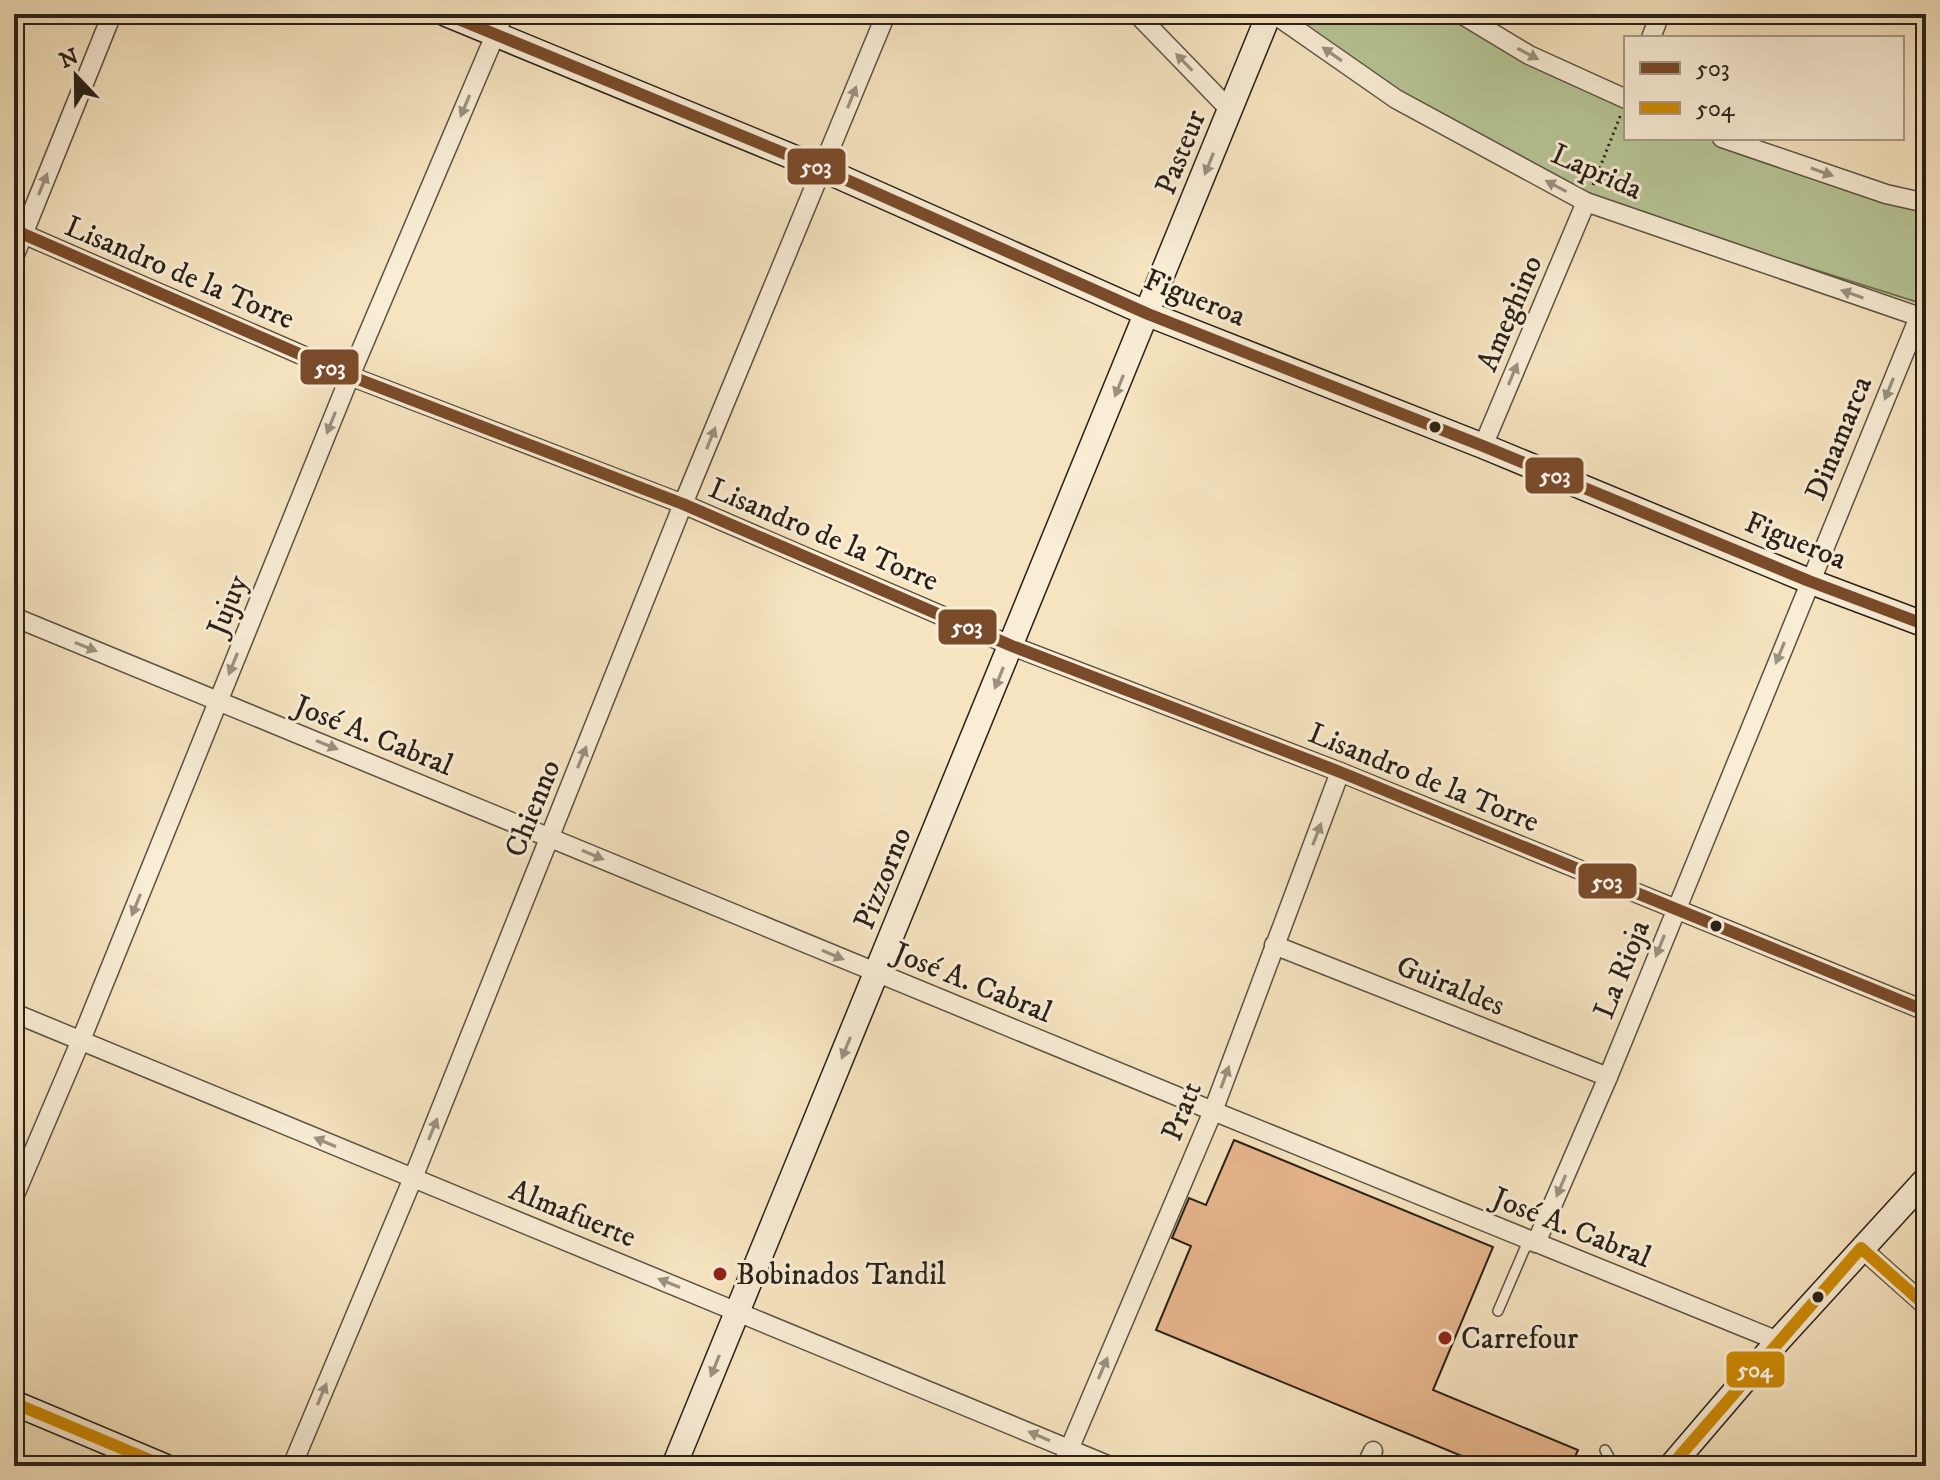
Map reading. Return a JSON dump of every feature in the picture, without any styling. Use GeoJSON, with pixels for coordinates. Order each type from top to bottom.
{"type":"FeatureCollection","features":[{"type":"Feature","properties":{"kind":"street"},"geometry":{"type":"LineString","coordinates":[[14,257],[19,232],[112,14]]}},
{"type":"Feature","properties":{"kind":"street","name":"Figueroa"},"geometry":{"type":"LineString","coordinates":[[446,14],[500,24],[1148,314],[1483,446],[1809,581],[1926,625]]}},
{"type":"Feature","properties":{"kind":"street","name":"Chienno"},"geometry":{"type":"LineString","coordinates":[[292,1466],[413,1178],[683,504],[886,14]]}},
{"type":"Feature","properties":{"kind":"street"},"geometry":{"type":"LineString","coordinates":[[1137,14],[1231,111]]}},
{"type":"Feature","properties":{"kind":"street","name":"Pasteur"},"geometry":{"type":"LineString","coordinates":[[1148,314],[1272,14]]}},
{"type":"Feature","properties":{"kind":"street","name":"Laprida"},"geometry":{"type":"LineString","coordinates":[[1272,14],[1396,99],[1586,202],[1922,318]]}},
{"type":"Feature","properties":{"kind":"street"},"geometry":{"type":"LineString","coordinates":[[1461,14],[1529,55],[1624,98]]}},
{"type":"Feature","properties":{"kind":"street"},"geometry":{"type":"LineString","coordinates":[[1652,36],[1660,14]]}},
{"type":"Feature","properties":{"kind":"street","name":"Jujuy"},"geometry":{"type":"LineString","coordinates":[[14,1197],[81,1040],[350,376],[500,24]]}},
{"type":"Feature","properties":{"kind":"street"},"geometry":{"type":"LineString","coordinates":[[1728,140],[1886,194],[1926,203]]}},
{"type":"Feature","properties":{"kind":"street","name":"Ameghino"},"geometry":{"type":"LineString","coordinates":[[1483,446],[1586,202]]}},
{"type":"Feature","properties":{"kind":"street","name":"Lisandro de la Torre"},"geometry":{"type":"LineString","coordinates":[[19,232],[350,376],[683,504],[1012,646],[1340,772],[1926,1011]]}},
{"type":"Feature","properties":{"kind":"street","name":"Pizzorno"},"geometry":{"type":"LineString","coordinates":[[674,1466],[1148,314]]}},
{"type":"Feature","properties":{"kind":"street","name":"Dinamarca"},"geometry":{"type":"LineString","coordinates":[[1809,581],[1922,318]]}},
{"type":"Feature","properties":{"kind":"street","name":"La Rioja"},"geometry":{"type":"LineString","coordinates":[[1536,1243],[1608,1077],[1809,581]]}},
{"type":"Feature","properties":{"kind":"street","name":"José A. Cabral"},"geometry":{"type":"LineString","coordinates":[[14,617],[1778,1341]]}},
{"type":"Feature","properties":{"kind":"street","name":"Pratt"},"geometry":{"type":"LineString","coordinates":[[1062,1466],[1213,1111],[1340,772]]}},
{"type":"Feature","properties":{"kind":"street","name":"Guiraldes"},"geometry":{"type":"LineString","coordinates":[[1274,945],[1608,1077]]}},
{"type":"Feature","properties":{"kind":"street","name":"Almafuerte"},"geometry":{"type":"LineString","coordinates":[[14,1013],[1110,1466]]}},
{"type":"Feature","properties":{"kind":"street"},"geometry":{"type":"LineString","coordinates":[[1671,1466],[1778,1341],[1926,1179]]}},
{"type":"Feature","properties":{"kind":"street"},"geometry":{"type":"LineString","coordinates":[[1861,1248],[1926,1306]]}},
{"type":"Feature","properties":{"kind":"street"},"geometry":{"type":"LineString","coordinates":[[14,1403],[164,1466]]}},
{"type":"Feature","properties":{"kind":"lane"},"geometry":{"type":"LineString","coordinates":[[1498,1311],[1525,1248],[1536,1243]]}},
{"type":"Feature","properties":{"kind":"lane"},"geometry":{"type":"LineString","coordinates":[[1605,1450],[1614,1466]]}},
{"type":"Feature","properties":{"kind":"path"},"geometry":{"type":"LineString","coordinates":[[1586,202],[1624,105]]}},
{"type":"Feature","properties":{"kind":"green space"},"geometry":{"type":"Polygon","coordinates":[[[1293,14],[1449,14],[1519,58],[1624,107],[1624,140],[1715,140],[1890,200],[1926,209],[1926,305],[1609,205],[1401,94],[1295,21],[1293,14]]]}},
{"type":"Feature","properties":{"kind":"building"},"geometry":{"type":"Polygon","coordinates":[[[1234,1140],[1493,1247],[1433,1390],[1578,1450],[1571,1466],[1486,1466],[1156,1330],[1191,1246],[1172,1238],[1189,1198],[1206,1205],[1234,1140]]]}},
{"type":"Feature","properties":{"kind":"transit line","name":"503"},"geometry":{"type":"LineString","coordinates":[[446,14],[822,169],[1148,314],[1483,446],[1809,581],[1926,625]]}},
{"type":"Feature","properties":{"kind":"transit line","name":"503"},"geometry":{"type":"LineString","coordinates":[[14,230],[350,376],[683,504],[1012,646],[1340,772],[1926,1011]]}},
{"type":"Feature","properties":{"kind":"transit line","name":"504"},"geometry":{"type":"LineString","coordinates":[[1671,1466],[1861,1248],[1926,1306]]}},
{"type":"Feature","properties":{"kind":"transit line","name":"504"},"geometry":{"type":"LineString","coordinates":[[14,1403],[164,1466]]}},
{"type":"Feature","properties":{"kind":"place","name":"Bobinados Tandil"},"geometry":{"type":"Point","coordinates":[720,1274]}},
{"type":"Feature","properties":{"kind":"place","name":"Carrefour"},"geometry":{"type":"Point","coordinates":[1445,1338]}}]}
